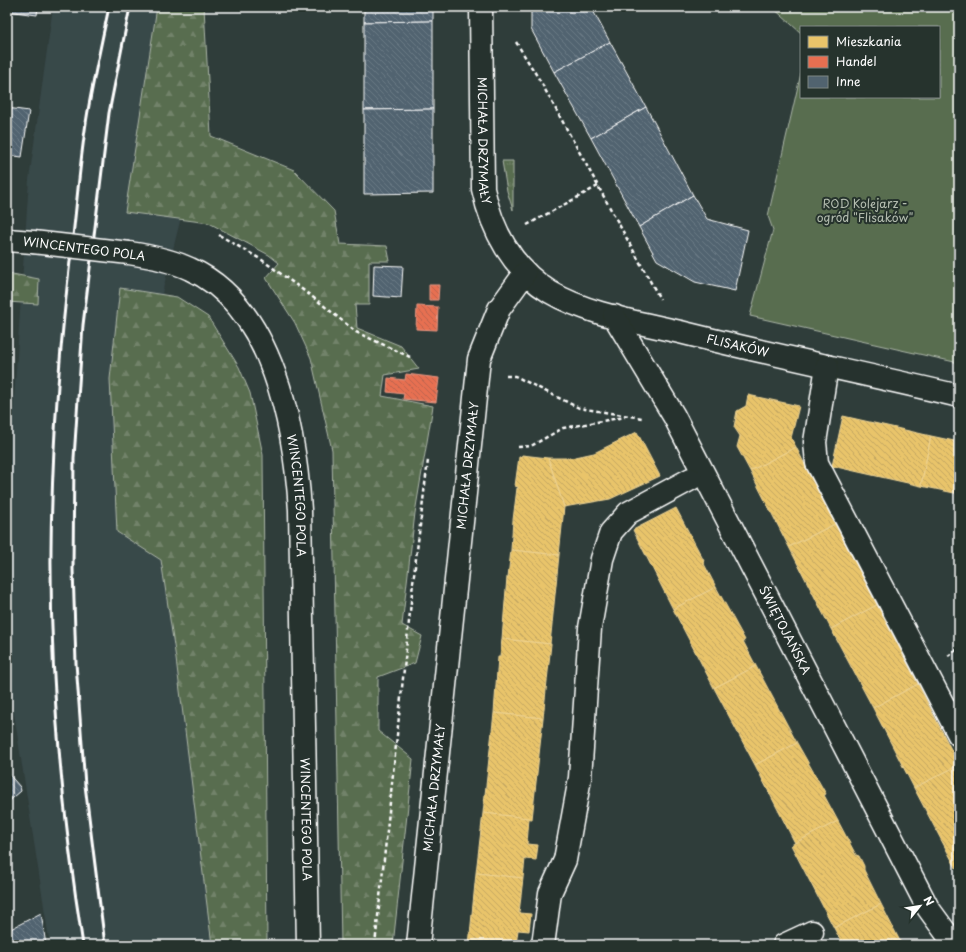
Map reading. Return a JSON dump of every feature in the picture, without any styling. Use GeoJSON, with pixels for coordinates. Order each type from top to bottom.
{"type":"FeatureCollection","features":[{"type":"Feature","properties":{"kind":"street","name":"MICHAŁA DRZYMAŁY"},"geometry":{"type":"LineString","coordinates":[[418,945],[479,359],[499,309],[525,273],[499,237],[488,213],[483,189],[481,7]]}},
{"type":"Feature","properties":{"kind":"street","name":"WINCENTEGO POLA"},"geometry":{"type":"LineString","coordinates":[[7,240],[129,253],[170,261],[191,269],[208,278],[236,304],[261,342],[271,364],[289,423],[296,458],[300,510],[308,945]]}},
{"type":"Feature","properties":{"kind":"street","name":"FLISAKÓW"},"geometry":{"type":"LineString","coordinates":[[525,273],[550,292],[614,316],[752,350],[959,396]]}},
{"type":"Feature","properties":{"kind":"street","name":"ŚWIĘTOJAŃSKA"},"geometry":{"type":"LineString","coordinates":[[614,316],[674,416],[928,908],[956,945]]}},
{"type":"Feature","properties":{"kind":"street"},"geometry":{"type":"LineString","coordinates":[[828,366],[815,442],[816,463],[959,734]]}},
{"type":"Feature","properties":{"kind":"street"},"geometry":{"type":"LineString","coordinates":[[543,945],[550,893],[565,860],[580,778],[590,628],[602,559],[611,532],[628,513],[691,479]]}},
{"type":"Feature","properties":{"kind":"street"},"geometry":{"type":"LineString","coordinates":[[784,945],[812,932]]}},
{"type":"Feature","properties":{"kind":"path"},"geometry":{"type":"LineString","coordinates":[[516,42],[542,84],[660,299]]}},
{"type":"Feature","properties":{"kind":"path"},"geometry":{"type":"LineString","coordinates":[[527,225],[598,186]]}},
{"type":"Feature","properties":{"kind":"path"},"geometry":{"type":"LineString","coordinates":[[219,235],[262,260],[318,301],[356,332],[410,357]]}},
{"type":"Feature","properties":{"kind":"path"},"geometry":{"type":"LineString","coordinates":[[506,376],[516,376],[579,408],[628,417],[647,418]]}},
{"type":"Feature","properties":{"kind":"path"},"geometry":{"type":"LineString","coordinates":[[518,447],[531,446],[563,428],[628,417]]}},
{"type":"Feature","properties":{"kind":"path"},"geometry":{"type":"LineString","coordinates":[[375,945],[413,583],[428,460]]}},
{"type":"Feature","properties":{"kind":"shaded area"},"geometry":{"type":"Polygon","coordinates":[[[53,7],[191,7],[200,141],[162,293],[205,321],[263,945],[50,945],[13,707],[7,503],[29,180],[53,7]]]}},
{"type":"Feature","properties":{"kind":"green space"},"geometry":{"type":"Polygon","coordinates":[[[157,7],[204,7],[211,136],[294,170],[334,211],[340,244],[387,246],[390,261],[369,261],[369,305],[355,305],[357,328],[401,346],[419,369],[385,375],[382,396],[433,406],[415,513],[402,625],[422,636],[415,663],[378,677],[378,731],[413,759],[393,945],[341,945],[332,450],[311,358],[295,323],[266,278],[279,263],[269,255],[209,223],[125,212],[157,7]]]}},
{"type":"Feature","properties":{"kind":"green space","name":"ROD Kolejarz - ogród \"Flisaków\""},"geometry":{"type":"Polygon","coordinates":[[[772,7],[959,7],[959,363],[750,316],[773,230],[768,216],[800,77],[800,98],[940,98],[940,26],[800,26],[800,32],[772,7]]]}},
{"type":"Feature","properties":{"kind":"green space"},"geometry":{"type":"Polygon","coordinates":[[[502,161],[513,161],[513,210],[507,191],[502,161]]]}},
{"type":"Feature","properties":{"kind":"green space"},"geometry":{"type":"Polygon","coordinates":[[[7,273],[39,279],[38,304],[7,302],[7,273]]]}},
{"type":"Feature","properties":{"kind":"green space"},"geometry":{"type":"Polygon","coordinates":[[[120,288],[177,297],[208,317],[239,367],[250,393],[263,455],[267,945],[212,945],[176,659],[161,560],[117,532],[110,379],[120,288]]]}},
{"type":"Feature","properties":{"kind":"building: Mieszkania"},"geometry":{"type":"Polygon","coordinates":[[[748,395],[799,406],[791,438],[796,447],[750,471],[737,447],[740,436],[734,427],[737,411],[746,406],[748,395]]]}},
{"type":"Feature","properties":{"kind":"building: Mieszkania"},"geometry":{"type":"Polygon","coordinates":[[[843,416],[931,436],[921,486],[832,466],[843,416]]]}},
{"type":"Feature","properties":{"kind":"building: Mieszkania"},"geometry":{"type":"Polygon","coordinates":[[[637,432],[660,476],[610,499],[564,507],[548,458],[571,458],[594,453],[637,432]]]}},
{"type":"Feature","properties":{"kind":"building: Mieszkania"},"geometry":{"type":"Polygon","coordinates":[[[931,436],[959,442],[959,494],[921,486],[931,436]]]}},
{"type":"Feature","properties":{"kind":"building: Mieszkania"},"geometry":{"type":"Polygon","coordinates":[[[796,447],[835,524],[789,547],[750,471],[796,447]]]}},
{"type":"Feature","properties":{"kind":"building: Mieszkania"},"geometry":{"type":"Polygon","coordinates":[[[522,455],[548,458],[564,507],[559,555],[511,550],[513,520],[517,488],[518,489],[518,487],[515,486],[519,457],[522,455]]]}},
{"type":"Feature","properties":{"kind":"building: Mieszkania"},"geometry":{"type":"Polygon","coordinates":[[[676,508],[716,587],[673,609],[633,530],[676,508]]]}},
{"type":"Feature","properties":{"kind":"building: Mieszkania"},"geometry":{"type":"Polygon","coordinates":[[[835,524],[877,605],[831,629],[789,547],[835,524]]]}},
{"type":"Feature","properties":{"kind":"building: Mieszkania"},"geometry":{"type":"Polygon","coordinates":[[[511,550],[559,555],[550,644],[502,639],[507,577],[511,550]]]}},
{"type":"Feature","properties":{"kind":"building: Mieszkania"},"geometry":{"type":"Polygon","coordinates":[[[716,587],[745,640],[743,641],[756,666],[714,688],[673,609],[716,587]]]}},
{"type":"Feature","properties":{"kind":"building: Mieszkania"},"geometry":{"type":"Polygon","coordinates":[[[877,605],[918,684],[873,708],[831,629],[877,605]]]}},
{"type":"Feature","properties":{"kind":"building: Mieszkania"},"geometry":{"type":"Polygon","coordinates":[[[502,639],[551,644],[543,718],[494,713],[498,657],[500,657],[502,639]]]}},
{"type":"Feature","properties":{"kind":"building: Mieszkania"},"geometry":{"type":"Polygon","coordinates":[[[756,666],[797,743],[755,765],[714,688],[756,666]]]}},
{"type":"Feature","properties":{"kind":"building: Mieszkania"},"geometry":{"type":"Polygon","coordinates":[[[918,684],[959,765],[914,788],[873,708],[918,684]]]}},
{"type":"Feature","properties":{"kind":"building: Mieszkania"},"geometry":{"type":"Polygon","coordinates":[[[494,713],[543,718],[532,819],[483,813],[494,713]]]}},
{"type":"Feature","properties":{"kind":"building: Mieszkania"},"geometry":{"type":"Polygon","coordinates":[[[797,743],[826,794],[824,795],[838,821],[795,843],[755,765],[797,743]]]}},
{"type":"Feature","properties":{"kind":"building: Mieszkania"},"geometry":{"type":"Polygon","coordinates":[[[959,765],[959,866],[956,868],[914,788],[959,765]]]}},
{"type":"Feature","properties":{"kind":"building: Mieszkania"},"geometry":{"type":"Polygon","coordinates":[[[483,813],[529,818],[527,844],[538,845],[536,860],[525,859],[523,878],[476,873],[483,813]]]}},
{"type":"Feature","properties":{"kind":"building: Mieszkania"},"geometry":{"type":"Polygon","coordinates":[[[838,821],[856,855],[859,856],[864,866],[864,870],[881,904],[834,928],[791,845],[838,821]]]}},
{"type":"Feature","properties":{"kind":"building: Mieszkania"},"geometry":{"type":"Polygon","coordinates":[[[476,873],[523,878],[519,913],[531,914],[529,931],[518,930],[516,945],[469,945],[476,873]]]}},
{"type":"Feature","properties":{"kind":"building: Mieszkania"},"geometry":{"type":"Polygon","coordinates":[[[881,904],[902,945],[843,945],[834,928],[881,904]]]}},
{"type":"Feature","properties":{"kind":"building: Handel"},"geometry":{"type":"Polygon","coordinates":[[[429,285],[439,285],[438,300],[429,300],[429,285]]]}},
{"type":"Feature","properties":{"kind":"building: Handel"},"geometry":{"type":"Polygon","coordinates":[[[417,306],[438,307],[437,330],[416,329],[417,306]]]}},
{"type":"Feature","properties":{"kind":"building: Handel"},"geometry":{"type":"Polygon","coordinates":[[[406,374],[439,378],[436,402],[403,399],[404,394],[387,392],[388,378],[405,380],[406,374]]]}},
{"type":"Feature","properties":{"kind":"building: Inne"},"geometry":{"type":"Polygon","coordinates":[[[7,7],[38,7],[37,15],[7,11],[7,7]]]}},
{"type":"Feature","properties":{"kind":"building: Inne"},"geometry":{"type":"Polygon","coordinates":[[[364,7],[433,7],[433,21],[364,22],[364,7]]]}},
{"type":"Feature","properties":{"kind":"building: Inne"},"geometry":{"type":"Polygon","coordinates":[[[531,7],[591,7],[610,42],[554,72],[531,29],[531,7]]]}},
{"type":"Feature","properties":{"kind":"building: Inne"},"geometry":{"type":"Polygon","coordinates":[[[433,21],[433,109],[364,110],[364,22],[433,21]]]}},
{"type":"Feature","properties":{"kind":"building: Inne"},"geometry":{"type":"Polygon","coordinates":[[[610,42],[646,107],[591,138],[554,72],[610,42]]]}},
{"type":"Feature","properties":{"kind":"building: Inne"},"geometry":{"type":"Polygon","coordinates":[[[646,107],[693,195],[639,227],[591,138],[646,107]]]}},
{"type":"Feature","properties":{"kind":"building: Inne"},"geometry":{"type":"Polygon","coordinates":[[[7,108],[29,111],[22,157],[7,155],[7,108]]]}},
{"type":"Feature","properties":{"kind":"building: Inne"},"geometry":{"type":"Polygon","coordinates":[[[433,109],[433,193],[364,194],[364,110],[433,109]]]}},
{"type":"Feature","properties":{"kind":"building: Inne"},"geometry":{"type":"Polygon","coordinates":[[[693,195],[707,219],[748,230],[735,291],[695,282],[657,260],[639,227],[693,195]]]}},
{"type":"Feature","properties":{"kind":"building: Inne"},"geometry":{"type":"Polygon","coordinates":[[[374,265],[403,266],[401,298],[373,296],[374,265]]]}},
{"type":"Feature","properties":{"kind":"building: Inne"},"geometry":{"type":"Polygon","coordinates":[[[7,772],[20,787],[21,791],[7,803],[7,772]]]}},
{"type":"Feature","properties":{"kind":"building: Inne"},"geometry":{"type":"Polygon","coordinates":[[[41,913],[46,945],[7,945],[7,931],[41,913]]]}},
{"type":"Feature","properties":{"kind":"railway"},"geometry":{"type":"LineString","coordinates":[[83,945],[63,797],[55,698],[51,598],[53,470],[68,275],[82,154],[86,121],[109,7]]}},
{"type":"Feature","properties":{"kind":"railway"},"geometry":{"type":"LineString","coordinates":[[105,945],[85,785],[76,663],[73,569],[74,458],[83,325],[109,113],[130,7]]}}]}
